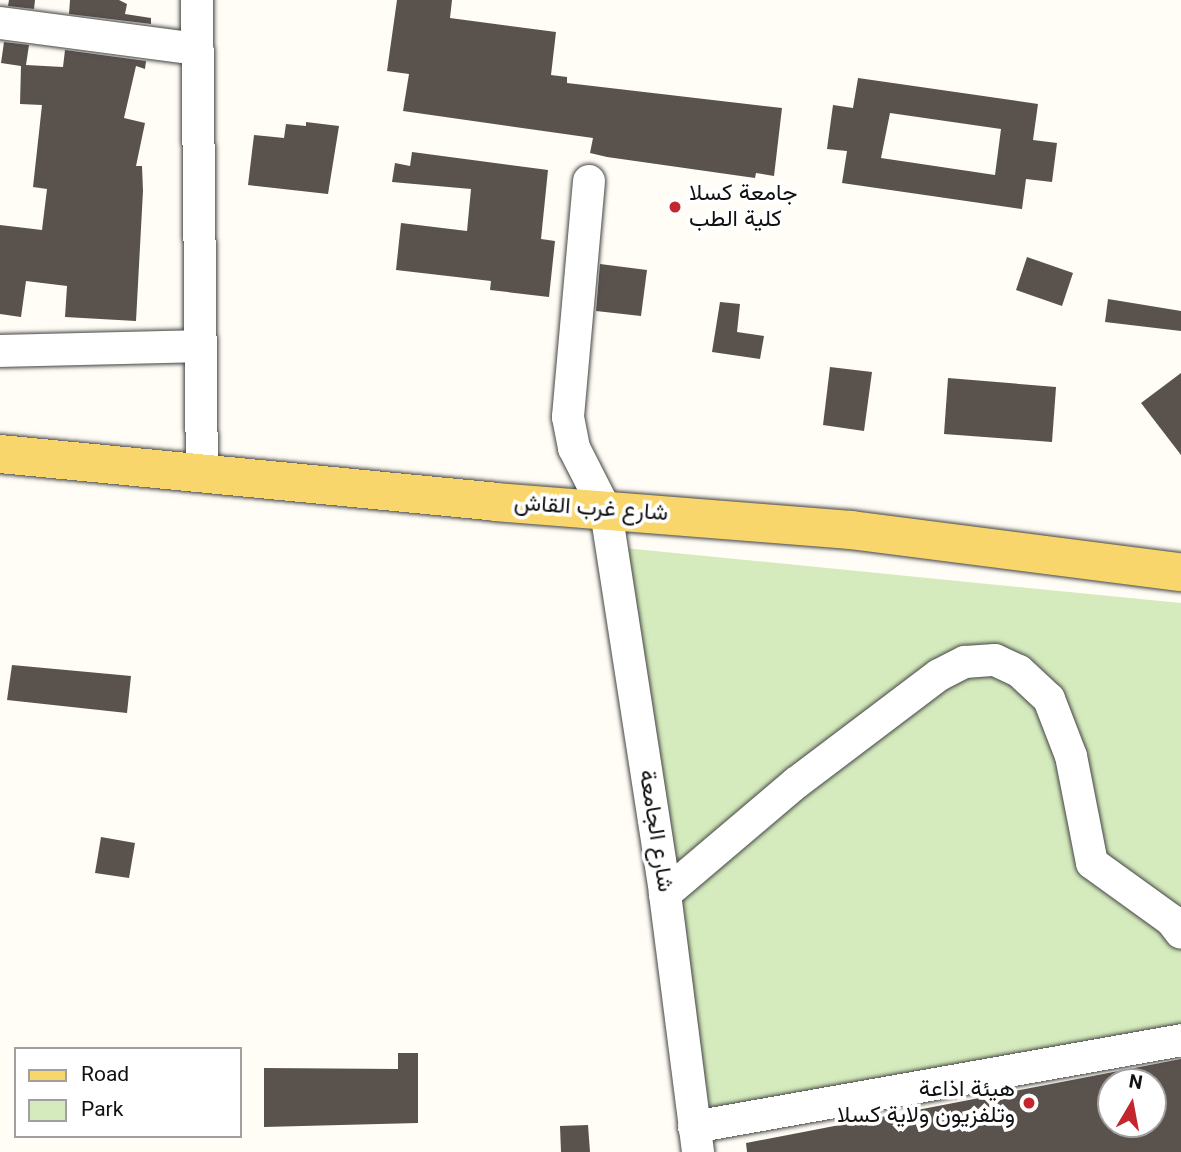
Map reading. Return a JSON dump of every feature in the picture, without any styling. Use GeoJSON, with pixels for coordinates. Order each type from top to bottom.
{"type":"FeatureCollection","features":[{"type":"Feature","properties":{"kind":"main road","name":"شارع غرب القاش"},"geometry":{"type":"LineString","coordinates":[[0,454],[851,530],[1181,572]]}},
{"type":"Feature","properties":{"kind":"street"},"geometry":{"type":"LineString","coordinates":[[197,0],[202,473]]}},
{"type":"Feature","properties":{"kind":"street"},"geometry":{"type":"LineString","coordinates":[[0,23],[197,49]]}},
{"type":"Feature","properties":{"kind":"street","name":"شارع الجامعة"},"geometry":{"type":"LineString","coordinates":[[589,181],[568,417],[574,448],[606,510],[665,894],[696,1139]]}},
{"type":"Feature","properties":{"kind":"street"},"geometry":{"type":"LineString","coordinates":[[0,351],[200,346]]}},
{"type":"Feature","properties":{"kind":"street"},"geometry":{"type":"LineString","coordinates":[[665,894],[796,783],[939,675],[965,662],[995,660],[1019,671],[1049,699],[1071,756],[1092,863],[1171,920],[1181,933]]}},
{"type":"Feature","properties":{"kind":"street"},"geometry":{"type":"LineString","coordinates":[[696,1139],[1181,1040]]}},
{"type":"Feature","properties":{"kind":"green space"},"geometry":{"type":"Polygon","coordinates":[[[614,547],[1181,603],[1181,1035],[712,1120],[614,547]]]}},
{"type":"Feature","properties":{"kind":"building"},"geometry":{"type":"Polygon","coordinates":[[[9,0],[35,0],[34,9],[8,6],[9,0]]]}},
{"type":"Feature","properties":{"kind":"building"},"geometry":{"type":"Polygon","coordinates":[[[70,0],[119,0],[127,4],[125,14],[151,18],[151,24],[69,14],[70,0]]]}},
{"type":"Feature","properties":{"kind":"building"},"geometry":{"type":"Polygon","coordinates":[[[397,0],[452,0],[450,18],[556,32],[551,75],[567,77],[567,83],[782,108],[774,176],[756,173],[755,178],[607,157],[590,153],[593,138],[403,111],[409,74],[387,71],[397,0]]]}},
{"type":"Feature","properties":{"kind":"building"},"geometry":{"type":"Polygon","coordinates":[[[4,42],[29,45],[26,65],[63,67],[65,50],[146,61],[145,69],[136,66],[124,118],[145,123],[136,166],[142,166],[143,191],[136,321],[65,317],[67,286],[26,281],[21,317],[0,314],[0,225],[42,230],[47,189],[33,187],[42,105],[20,104],[21,66],[1,63],[4,42]]]}},
{"type":"Feature","properties":{"kind":"building"},"geometry":{"type":"Polygon","coordinates":[[[858,78],[1038,104],[1033,140],[1057,143],[1052,182],[1026,179],[1022,209],[842,183],[847,151],[827,149],[833,105],[853,108],[858,78]],[[890,113],[881,158],[995,175],[1001,129],[890,113]]]}},
{"type":"Feature","properties":{"kind":"building"},"geometry":{"type":"Polygon","coordinates":[[[306,122],[339,126],[328,194],[248,185],[254,135],[284,138],[286,124],[306,126],[306,122]]]}},
{"type":"Feature","properties":{"kind":"building"},"geometry":{"type":"Polygon","coordinates":[[[412,152],[548,170],[541,239],[555,241],[549,297],[490,290],[491,281],[396,270],[401,223],[467,231],[471,189],[392,182],[395,163],[410,166],[412,152]]]}},
{"type":"Feature","properties":{"kind":"building"},"geometry":{"type":"Polygon","coordinates":[[[1027,257],[1073,273],[1062,306],[1016,290],[1027,257]]]}},
{"type":"Feature","properties":{"kind":"building"},"geometry":{"type":"Polygon","coordinates":[[[600,264],[647,270],[641,316],[596,311],[600,264]]]}},
{"type":"Feature","properties":{"kind":"building"},"geometry":{"type":"Polygon","coordinates":[[[1108,299],[1181,311],[1181,331],[1105,322],[1108,299]]]}},
{"type":"Feature","properties":{"kind":"building"},"geometry":{"type":"Polygon","coordinates":[[[720,302],[740,304],[737,332],[764,336],[760,359],[712,352],[720,302]]]}},
{"type":"Feature","properties":{"kind":"building"},"geometry":{"type":"Polygon","coordinates":[[[830,367],[872,372],[864,431],[823,425],[830,367]]]}},
{"type":"Feature","properties":{"kind":"building"},"geometry":{"type":"Polygon","coordinates":[[[1181,373],[1181,455],[1141,403],[1181,373]]]}},
{"type":"Feature","properties":{"kind":"building"},"geometry":{"type":"Polygon","coordinates":[[[948,378],[1056,387],[1052,442],[944,434],[948,378]]]}},
{"type":"Feature","properties":{"kind":"building"},"geometry":{"type":"Polygon","coordinates":[[[12,665],[131,676],[127,713],[7,700],[12,665]]]}},
{"type":"Feature","properties":{"kind":"building"},"geometry":{"type":"Polygon","coordinates":[[[101,837],[135,843],[129,878],[95,873],[101,837]]]}},
{"type":"Feature","properties":{"kind":"building"},"geometry":{"type":"Polygon","coordinates":[[[398,1053],[418,1053],[418,1123],[264,1127],[264,1068],[398,1069],[398,1053]]]}},
{"type":"Feature","properties":{"kind":"building","name":"هيئة اذاعة وتلفزيون ولاية كسلا"},"geometry":{"type":"Polygon","coordinates":[[[1181,1059],[1181,1152],[747,1152],[746,1143],[1097,1075],[1097,1138],[1167,1138],[1167,1068],[1134,1068],[1181,1059]]]}},
{"type":"Feature","properties":{"kind":"building"},"geometry":{"type":"Polygon","coordinates":[[[588,1125],[590,1152],[561,1152],[560,1126],[588,1125]]]}},
{"type":"Feature","properties":{"kind":"place","name":"جامعة كسلا كلية الطب"},"geometry":{"type":"Point","coordinates":[675,207]}},
{"type":"Feature","properties":{"kind":"place","name":"هيئة اذاعة وتلفزيون ولاية كسلا"},"geometry":{"type":"Point","coordinates":[1029,1103]}}]}
